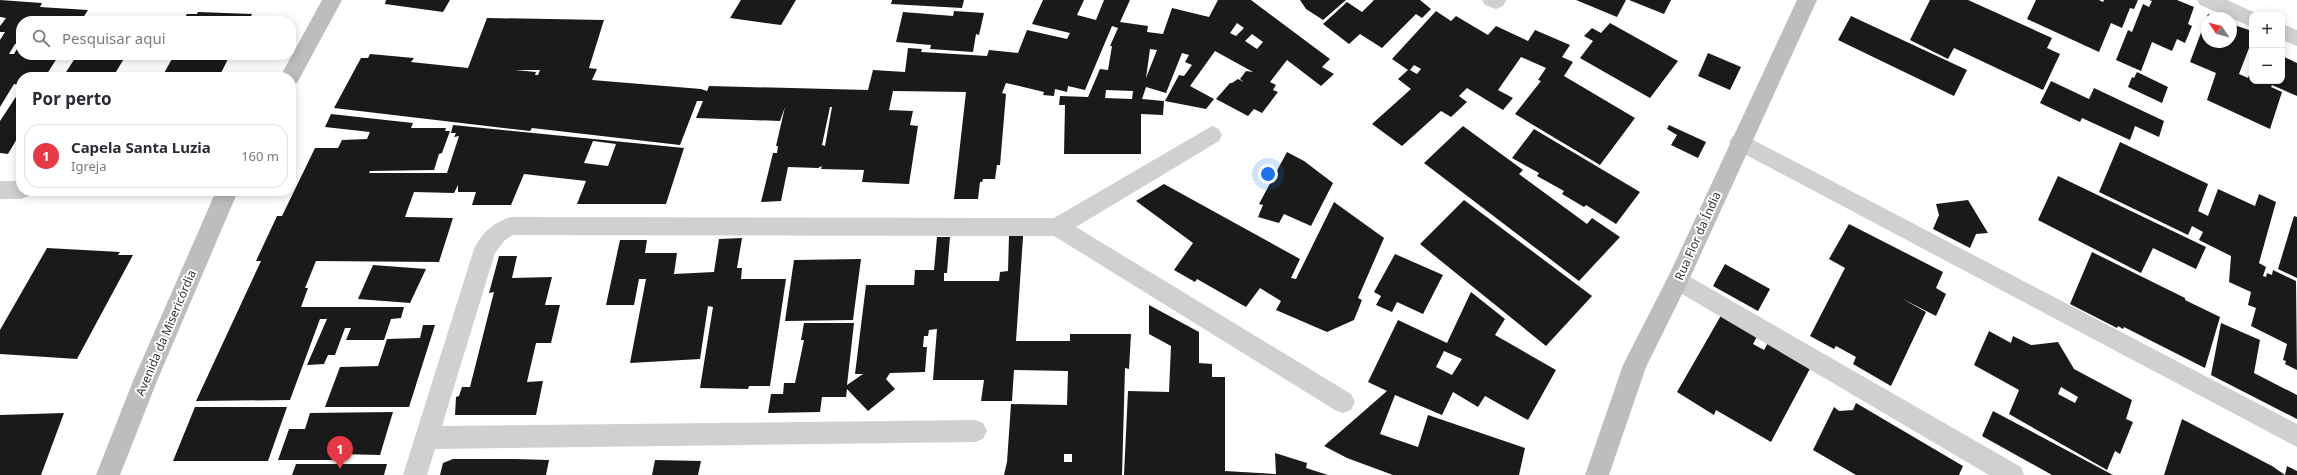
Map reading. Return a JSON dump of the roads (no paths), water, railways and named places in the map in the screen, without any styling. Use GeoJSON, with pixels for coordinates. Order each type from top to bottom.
{"type":"FeatureCollection","features":[{"type":"Feature","properties":{"kind":"street"},"geometry":{"type":"LineString","coordinates":[[293,72],[332,0]]}},
{"type":"Feature","properties":{"kind":"street","name":"Rua Flor da Índia"},"geometry":{"type":"LineString","coordinates":[[1597,475],[1635,365],[1678,280],[1740,142],[1807,0]]}},
{"type":"Feature","properties":{"kind":"street"},"geometry":{"type":"LineString","coordinates":[[2207,0],[2249,18]]}},
{"type":"Feature","properties":{"kind":"street"},"geometry":{"type":"LineString","coordinates":[[2285,33],[2297,38]]}},
{"type":"Feature","properties":{"kind":"street"},"geometry":{"type":"LineString","coordinates":[[415,475],[425,438],[485,249],[497,233],[510,226],[1057,227],[1212,135]]}},
{"type":"Feature","properties":{"kind":"street"},"geometry":{"type":"LineString","coordinates":[[1740,142],[2297,436]]}},
{"type":"Feature","properties":{"kind":"street"},"geometry":{"type":"LineString","coordinates":[[0,190],[16,190]]}},
{"type":"Feature","properties":{"kind":"street","name":"Avenida da Misericórdia"},"geometry":{"type":"LineString","coordinates":[[108,475],[225,196]]}},
{"type":"Feature","properties":{"kind":"street"},"geometry":{"type":"LineString","coordinates":[[1057,227],[1343,402]]}},
{"type":"Feature","properties":{"kind":"street"},"geometry":{"type":"LineString","coordinates":[[1678,280],[2012,475]]}},
{"type":"Feature","properties":{"kind":"street"},"geometry":{"type":"LineString","coordinates":[[425,438],[975,431]]}},
{"type":"Feature","properties":{"kind":"place","name":"Capela Santa Luzia"},"geometry":{"type":"Point","coordinates":[340,469]}}]}
